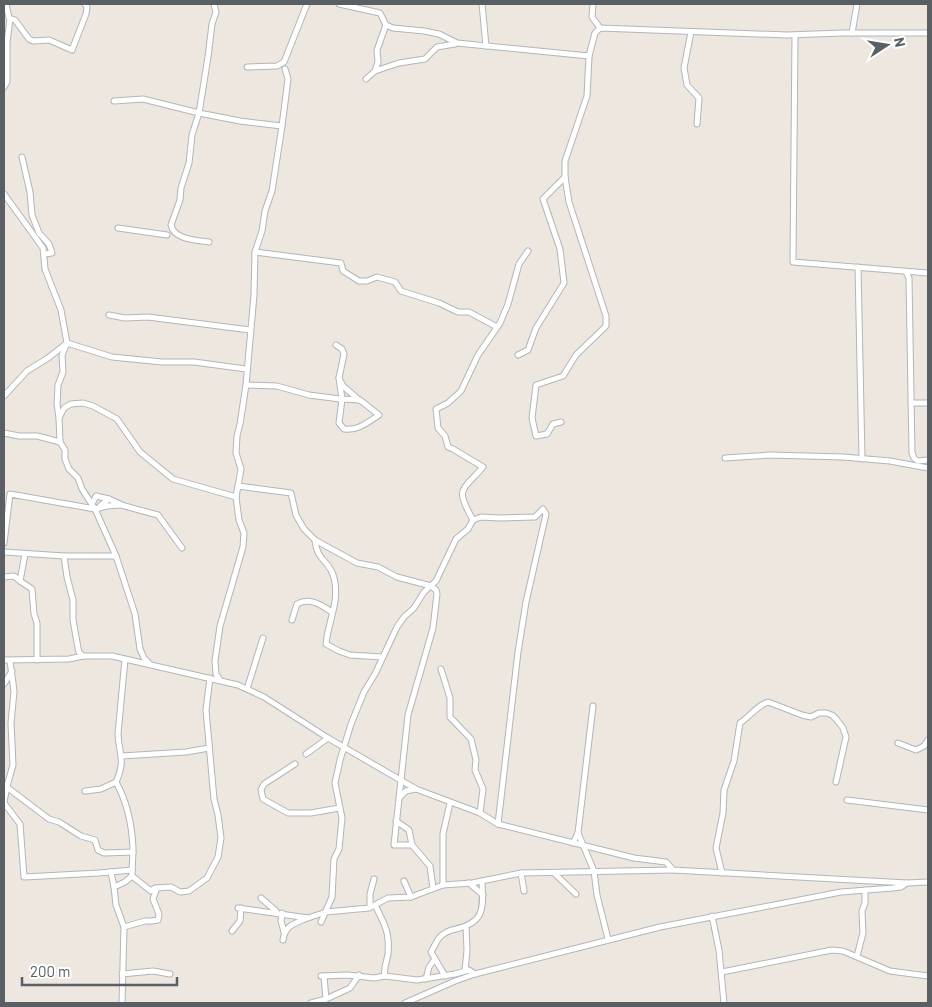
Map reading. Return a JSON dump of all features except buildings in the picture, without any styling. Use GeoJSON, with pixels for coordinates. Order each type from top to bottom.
{"type":"FeatureCollection","features":[{"type":"Feature","properties":{"kind":"street"},"geometry":{"type":"LineString","coordinates":[[4,87],[7,82],[10,19],[6,4]]}},
{"type":"Feature","properties":{"kind":"street"},"geometry":{"type":"LineString","coordinates":[[10,19],[14,20],[28,39],[33,41],[49,40],[72,50],[86,14],[87,7],[85,4]]}},
{"type":"Feature","properties":{"kind":"street"},"geometry":{"type":"LineString","coordinates":[[168,235],[171,219],[180,200],[189,163],[192,135],[199,113],[212,24],[216,12],[214,4]]}},
{"type":"Feature","properties":{"kind":"street"},"geometry":{"type":"LineString","coordinates":[[220,680],[216,674],[215,661],[220,626],[242,547],[244,533],[239,520],[236,497],[241,470],[236,453],[246,385],[254,295],[254,252],[262,231],[265,211],[272,191],[288,79],[284,62],[306,4]]}},
{"type":"Feature","properties":{"kind":"street"},"geometry":{"type":"LineString","coordinates":[[339,4],[380,14],[386,25],[393,28],[432,33],[458,44]]}},
{"type":"Feature","properties":{"kind":"street"},"geometry":{"type":"LineString","coordinates":[[482,4],[486,46]]}},
{"type":"Feature","properties":{"kind":"street"},"geometry":{"type":"LineString","coordinates":[[593,4],[592,17],[600,28]]}},
{"type":"Feature","properties":{"kind":"street"},"geometry":{"type":"LineString","coordinates":[[852,33],[857,4]]}},
{"type":"Feature","properties":{"kind":"street"},"geometry":{"type":"LineString","coordinates":[[375,71],[378,62],[378,44],[386,25]]}},
{"type":"Feature","properties":{"kind":"street"},"geometry":{"type":"LineString","coordinates":[[561,422],[553,424],[547,434],[536,436],[532,418],[536,385],[563,376],[576,355],[606,326],[606,316],[569,202],[565,177],[565,161],[587,96],[589,56],[595,33],[600,28],[795,35],[928,33]]}},
{"type":"Feature","properties":{"kind":"street"},"geometry":{"type":"LineString","coordinates":[[691,32],[684,68],[687,85],[699,98],[697,124]]}},
{"type":"Feature","properties":{"kind":"street"},"geometry":{"type":"LineString","coordinates":[[795,35],[793,262],[928,273]]}},
{"type":"Feature","properties":{"kind":"street"},"geometry":{"type":"LineString","coordinates":[[366,79],[375,71],[399,63],[425,59],[437,47],[458,44],[589,56]]}},
{"type":"Feature","properties":{"kind":"street"},"geometry":{"type":"LineString","coordinates":[[276,66],[284,62]]}},
{"type":"Feature","properties":{"kind":"street"},"geometry":{"type":"LineString","coordinates":[[247,67],[276,66],[285,69]]}},
{"type":"Feature","properties":{"kind":"street"},"geometry":{"type":"LineString","coordinates":[[114,101],[148,100],[240,121],[282,126]]}},
{"type":"Feature","properties":{"kind":"street"},"geometry":{"type":"LineString","coordinates":[[22,157],[30,192],[32,216],[39,233],[50,244],[52,253],[44,254]]}},
{"type":"Feature","properties":{"kind":"street"},"geometry":{"type":"LineString","coordinates":[[518,355],[528,350],[536,328],[564,283],[560,249],[543,199],[565,177]]}},
{"type":"Feature","properties":{"kind":"street"},"geometry":{"type":"LineString","coordinates":[[4,194],[41,243],[45,269],[62,310],[67,343],[62,355],[63,372],[58,385],[57,404],[60,418],[60,442],[65,450],[65,459],[69,469],[78,478],[95,509],[116,556],[135,614],[140,649],[149,664]]}},
{"type":"Feature","properties":{"kind":"street"},"geometry":{"type":"LineString","coordinates":[[171,227],[180,236]]}},
{"type":"Feature","properties":{"kind":"street"},"geometry":{"type":"LineString","coordinates":[[118,228],[180,236],[209,242]]}},
{"type":"Feature","properties":{"kind":"street"},"geometry":{"type":"LineString","coordinates":[[473,520],[465,505],[462,493],[464,487],[483,468],[448,447],[445,436],[438,428],[436,409],[448,403],[460,391],[478,354],[497,326],[508,304],[520,264],[528,251]]}},
{"type":"Feature","properties":{"kind":"street"},"geometry":{"type":"LineString","coordinates":[[254,252],[341,264],[343,271],[359,281],[377,277],[395,282],[401,291],[440,303],[458,312],[469,312],[497,326]]}},
{"type":"Feature","properties":{"kind":"street"},"geometry":{"type":"LineString","coordinates":[[858,268],[862,459]]}},
{"type":"Feature","properties":{"kind":"street"},"geometry":{"type":"LineString","coordinates":[[906,272],[909,278],[912,453],[918,461],[928,460]]}},
{"type":"Feature","properties":{"kind":"street"},"geometry":{"type":"LineString","coordinates":[[109,315],[125,318],[148,317],[250,330]]}},
{"type":"Feature","properties":{"kind":"street"},"geometry":{"type":"LineString","coordinates":[[67,343],[112,357],[162,362],[194,362],[246,369]]}},
{"type":"Feature","properties":{"kind":"street"},"geometry":{"type":"LineString","coordinates":[[4,396],[27,371],[67,343]]}},
{"type":"Feature","properties":{"kind":"street"},"geometry":{"type":"LineString","coordinates":[[336,344],[342,348],[344,354],[339,378],[342,399],[339,423],[344,429],[352,430],[379,415],[343,386],[339,378]]}},
{"type":"Feature","properties":{"kind":"street"},"geometry":{"type":"LineString","coordinates":[[246,385],[277,386],[309,395],[360,400]]}},
{"type":"Feature","properties":{"kind":"street"},"geometry":{"type":"LineString","coordinates":[[60,418],[64,408],[71,404],[83,403],[93,406],[117,419],[140,452],[173,479],[236,497]]}},
{"type":"Feature","properties":{"kind":"street"},"geometry":{"type":"LineString","coordinates":[[911,403],[928,403]]}},
{"type":"Feature","properties":{"kind":"street"},"geometry":{"type":"LineString","coordinates":[[4,432],[20,436],[37,436],[60,442]]}},
{"type":"Feature","properties":{"kind":"street"},"geometry":{"type":"LineString","coordinates":[[725,458],[770,455],[862,459],[890,461],[928,468]]}},
{"type":"Feature","properties":{"kind":"street"},"geometry":{"type":"LineString","coordinates":[[238,486],[291,493],[296,515],[304,529],[315,540],[358,562],[378,567],[397,577],[431,586],[436,590],[435,618],[410,704],[402,781],[398,798],[394,845],[412,845]]}},
{"type":"Feature","properties":{"kind":"street"},"geometry":{"type":"LineString","coordinates":[[4,543],[10,494],[95,509],[121,504]]}},
{"type":"Feature","properties":{"kind":"street"},"geometry":{"type":"LineString","coordinates":[[92,504],[96,496],[158,514],[182,548]]}},
{"type":"Feature","properties":{"kind":"street"},"geometry":{"type":"LineString","coordinates":[[95,509],[109,499]]}},
{"type":"Feature","properties":{"kind":"street"},"geometry":{"type":"LineString","coordinates":[[321,922],[333,892],[334,859],[339,849],[342,818],[335,783],[340,760],[357,708],[382,657],[404,617],[410,613],[424,592],[436,581],[456,539],[468,529],[473,520],[481,517],[535,517],[542,510],[546,514],[526,602],[498,824]]}},
{"type":"Feature","properties":{"kind":"street"},"geometry":{"type":"LineString","coordinates":[[315,540],[317,553],[327,564],[334,578],[336,597],[326,644],[350,655],[382,657]]}},
{"type":"Feature","properties":{"kind":"street"},"geometry":{"type":"LineString","coordinates":[[4,552],[64,556],[116,556]]}},
{"type":"Feature","properties":{"kind":"street"},"geometry":{"type":"LineString","coordinates":[[20,581],[25,554]]}},
{"type":"Feature","properties":{"kind":"street"},"geometry":{"type":"LineString","coordinates":[[64,556],[78,648],[83,656]]}},
{"type":"Feature","properties":{"kind":"street"},"geometry":{"type":"LineString","coordinates":[[4,577],[14,576],[32,589],[34,614],[37,624],[37,660]]}},
{"type":"Feature","properties":{"kind":"street"},"geometry":{"type":"LineString","coordinates":[[292,620],[297,604],[303,601],[312,601],[332,612]]}},
{"type":"Feature","properties":{"kind":"street"},"geometry":{"type":"LineString","coordinates":[[247,689],[263,638]]}},
{"type":"Feature","properties":{"kind":"street"},"geometry":{"type":"LineString","coordinates":[[4,660],[112,656],[220,680],[264,697],[328,738],[416,789],[480,813],[498,824],[634,858],[666,862],[673,870]]}},
{"type":"Feature","properties":{"kind":"street"},"geometry":{"type":"LineString","coordinates":[[85,791],[101,789],[116,782],[120,772],[122,756],[118,746],[118,734],[125,660]]}},
{"type":"Feature","properties":{"kind":"street"},"geometry":{"type":"LineString","coordinates":[[10,661],[14,691],[11,723],[13,766],[5,785],[4,802],[20,824],[24,877],[111,872],[132,873],[150,891],[157,888],[171,887],[180,892],[189,891],[207,878],[218,857],[221,838],[214,799],[206,710],[210,678]]}},
{"type":"Feature","properties":{"kind":"street"},"geometry":{"type":"LineString","coordinates":[[441,669],[450,698],[450,717],[471,739],[476,760],[475,770],[483,789],[480,813]]}},
{"type":"Feature","properties":{"kind":"street"},"geometry":{"type":"LineString","coordinates":[[4,684],[12,671]]}},
{"type":"Feature","properties":{"kind":"street"},"geometry":{"type":"LineString","coordinates":[[722,874],[716,848],[723,813],[724,790],[734,761],[740,723],[749,717],[759,705],[768,702],[802,715],[811,716],[819,713],[832,715],[843,728],[846,736],[836,782]]}},
{"type":"Feature","properties":{"kind":"street"},"geometry":{"type":"LineString","coordinates":[[573,843],[578,833],[592,706]]}},
{"type":"Feature","properties":{"kind":"street"},"geometry":{"type":"LineString","coordinates":[[306,754],[328,738]]}},
{"type":"Feature","properties":{"kind":"street"},"geometry":{"type":"LineString","coordinates":[[898,743],[916,750],[924,746],[928,740]]}},
{"type":"Feature","properties":{"kind":"street"},"geometry":{"type":"LineString","coordinates":[[122,756],[186,752],[209,748]]}},
{"type":"Feature","properties":{"kind":"street"},"geometry":{"type":"LineString","coordinates":[[295,764],[264,784],[261,790],[263,799],[288,813],[311,813],[340,808]]}},
{"type":"Feature","properties":{"kind":"street"},"geometry":{"type":"LineString","coordinates":[[114,887],[125,882],[132,873],[133,852],[126,804],[116,782]]}},
{"type":"Feature","properties":{"kind":"street"},"geometry":{"type":"LineString","coordinates":[[5,785],[49,819],[59,822],[81,836],[95,840],[98,850],[104,853],[133,852]]}},
{"type":"Feature","properties":{"kind":"street"},"geometry":{"type":"LineString","coordinates":[[398,798],[406,791],[416,789]]}},
{"type":"Feature","properties":{"kind":"street"},"geometry":{"type":"LineString","coordinates":[[847,800],[928,810]]}},
{"type":"Feature","properties":{"kind":"street"},"geometry":{"type":"LineString","coordinates":[[443,884],[443,834],[450,803]]}},
{"type":"Feature","properties":{"kind":"street"},"geometry":{"type":"LineString","coordinates":[[396,821],[409,830],[412,845],[430,866],[433,888]]}},
{"type":"Feature","properties":{"kind":"street"},"geometry":{"type":"LineString","coordinates":[[578,833],[594,871],[597,895],[608,939]]}},
{"type":"Feature","properties":{"kind":"street"},"geometry":{"type":"LineString","coordinates":[[284,932],[290,926],[326,912],[372,906],[388,898],[411,897],[443,884],[469,883],[522,873],[673,870],[907,883],[928,882]]}},
{"type":"Feature","properties":{"kind":"street"},"geometry":{"type":"LineString","coordinates":[[111,872],[116,905],[124,927],[122,1003]]}},
{"type":"Feature","properties":{"kind":"street"},"geometry":{"type":"LineString","coordinates":[[522,873],[524,891]]}},
{"type":"Feature","properties":{"kind":"street"},"geometry":{"type":"LineString","coordinates":[[554,873],[576,894]]}},
{"type":"Feature","properties":{"kind":"street"},"geometry":{"type":"LineString","coordinates":[[374,879],[370,894],[372,906],[387,927],[388,952],[384,970],[385,976]]}},
{"type":"Feature","properties":{"kind":"street"},"geometry":{"type":"LineString","coordinates":[[404,881],[411,897]]}},
{"type":"Feature","properties":{"kind":"street"},"geometry":{"type":"LineString","coordinates":[[445,976],[431,952],[440,936],[451,930],[470,926],[478,918],[484,906],[482,881]]}},
{"type":"Feature","properties":{"kind":"street"},"geometry":{"type":"LineString","coordinates":[[469,883],[483,895]]}},
{"type":"Feature","properties":{"kind":"street"},"geometry":{"type":"LineString","coordinates":[[405,1003],[412,1002],[455,981],[475,974],[608,939],[712,916],[841,892],[893,888],[907,883]]}},
{"type":"Feature","properties":{"kind":"street"},"geometry":{"type":"LineString","coordinates":[[124,927],[140,922],[158,920],[159,914],[153,898],[157,888]]}},
{"type":"Feature","properties":{"kind":"street"},"geometry":{"type":"LineString","coordinates":[[857,956],[863,933],[862,911],[865,890]]}},
{"type":"Feature","properties":{"kind":"street"},"geometry":{"type":"LineString","coordinates":[[261,898],[279,912],[284,932],[283,940]]}},
{"type":"Feature","properties":{"kind":"street"},"geometry":{"type":"LineString","coordinates":[[232,931],[240,921],[239,908],[279,912],[308,918]]}},
{"type":"Feature","properties":{"kind":"street"},"geometry":{"type":"LineString","coordinates":[[712,916],[722,972],[724,1003]]}},
{"type":"Feature","properties":{"kind":"street"},"geometry":{"type":"LineString","coordinates":[[465,971],[468,950],[466,927]]}},
{"type":"Feature","properties":{"kind":"street"},"geometry":{"type":"LineString","coordinates":[[722,972],[832,950],[843,951],[857,956],[890,971],[928,976]]}},
{"type":"Feature","properties":{"kind":"street"},"geometry":{"type":"LineString","coordinates":[[426,979],[429,967],[435,959]]}},
{"type":"Feature","properties":{"kind":"street"},"geometry":{"type":"LineString","coordinates":[[326,999],[323,976],[359,975],[374,978],[385,976],[417,980],[469,970],[475,974]]}},
{"type":"Feature","properties":{"kind":"street"},"geometry":{"type":"LineString","coordinates":[[122,974],[153,971],[170,974]]}},
{"type":"Feature","properties":{"kind":"street"},"geometry":{"type":"LineString","coordinates":[[311,1003],[326,999],[350,988],[359,975]]}}]}
